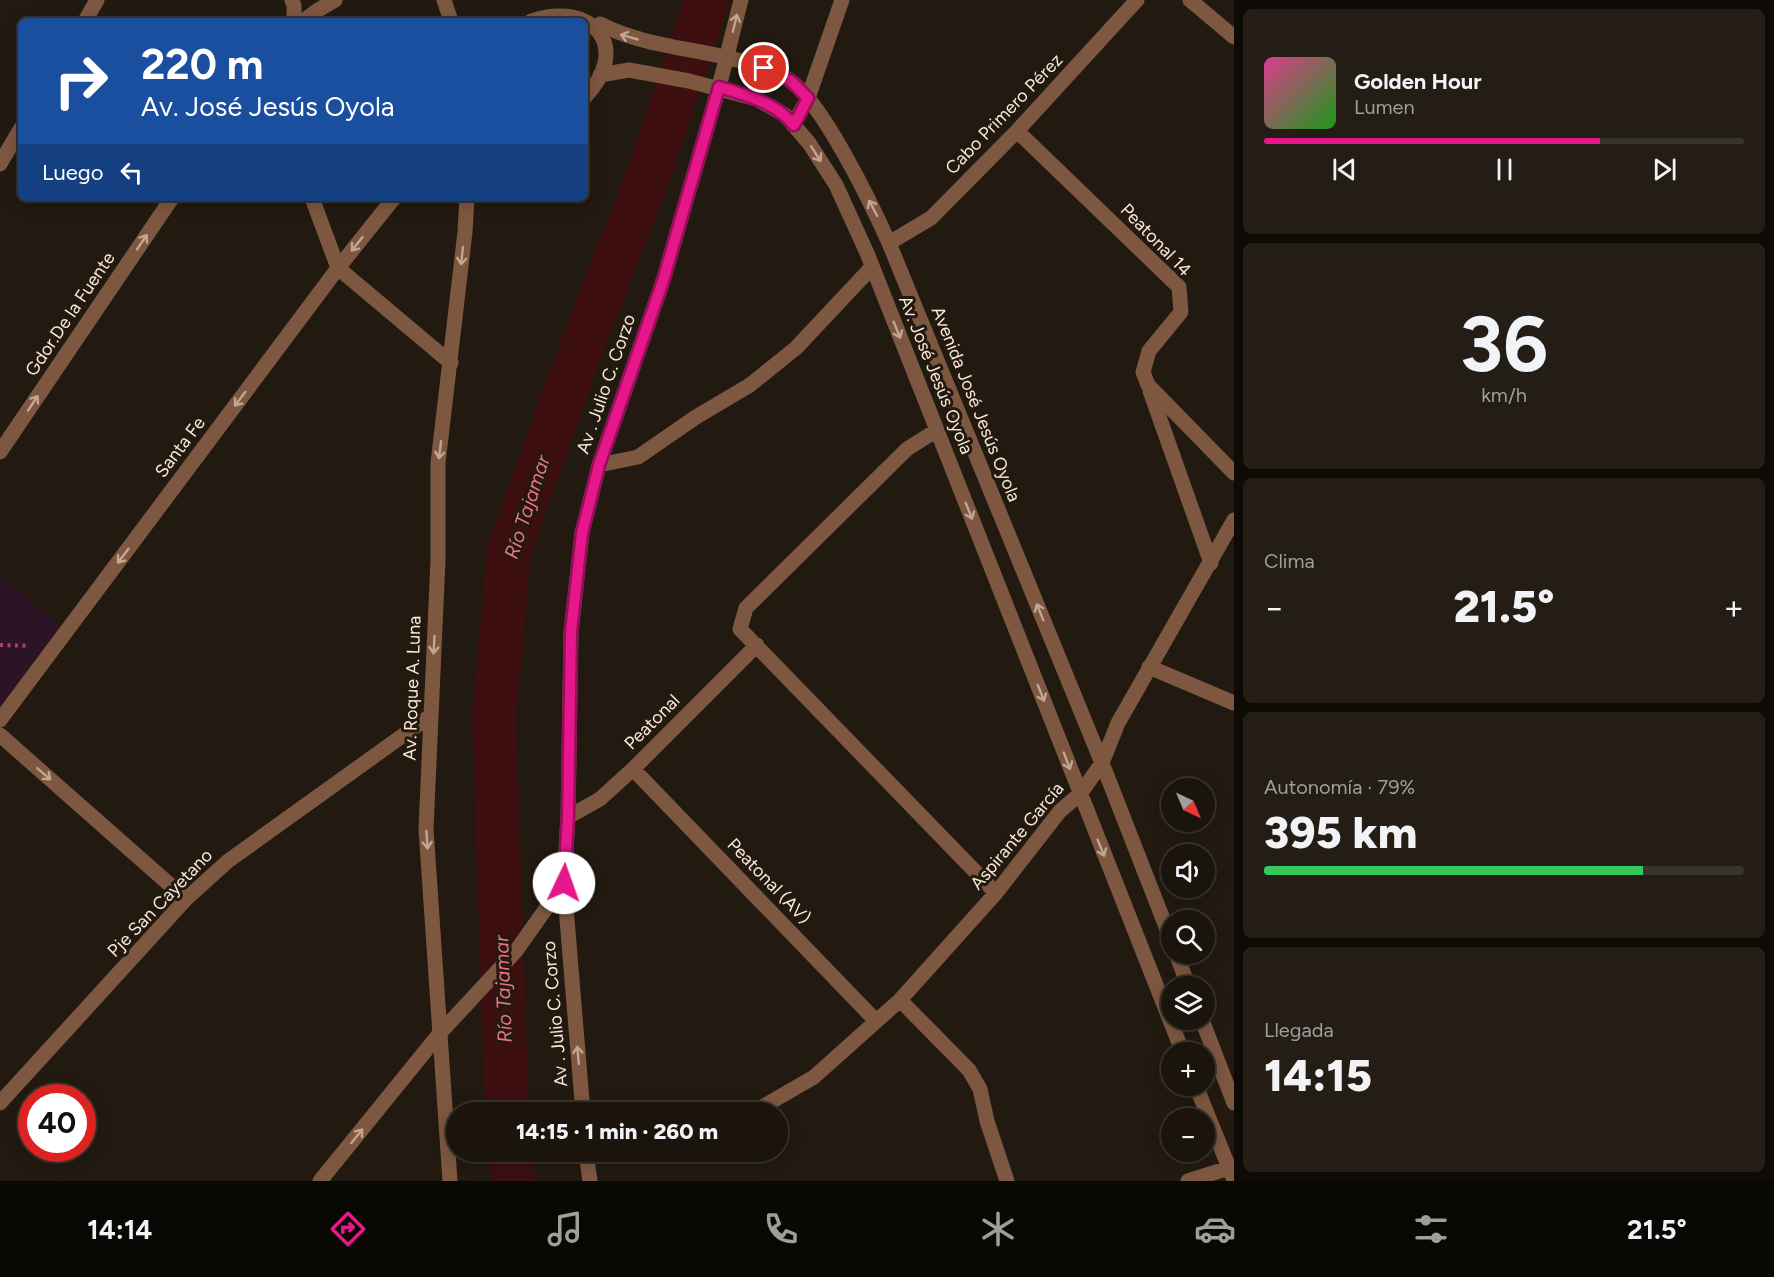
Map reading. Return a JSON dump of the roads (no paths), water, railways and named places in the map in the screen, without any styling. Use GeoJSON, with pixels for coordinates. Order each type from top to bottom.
{"type":"FeatureCollection","features":[{"type":"Feature","properties":{"kind":"street"},"geometry":{"type":"LineString","coordinates":[[87,18],[97,0]]}},
{"type":"Feature","properties":{"kind":"street"},"geometry":{"type":"LineString","coordinates":[[292,0],[294,18]]}},
{"type":"Feature","properties":{"kind":"street"},"geometry":{"type":"LineString","coordinates":[[307,18],[335,0]]}},
{"type":"Feature","properties":{"kind":"street"},"geometry":{"type":"LineString","coordinates":[[444,0],[450,18]]}},
{"type":"Feature","properties":{"kind":"street","name":"Av . Julio C. Corzo"},"geometry":{"type":"LineString","coordinates":[[582,1102],[564,883],[568,817],[571,632],[582,533],[599,465],[663,281],[719,87],[741,0]]}},
{"type":"Feature","properties":{"kind":"street"},"geometry":{"type":"LineString","coordinates":[[794,125],[808,98],[842,0]]}},
{"type":"Feature","properties":{"kind":"street","name":"Cabo Primero Pérez"},"geometry":{"type":"LineString","coordinates":[[890,243],[931,218],[1017,131],[1137,0]]}},
{"type":"Feature","properties":{"kind":"street"},"geometry":{"type":"LineString","coordinates":[[1190,0],[1234,37]]}},
{"type":"Feature","properties":{"kind":"street"},"geometry":{"type":"LineString","coordinates":[[536,18],[571,4]]}},
{"type":"Feature","properties":{"kind":"street","name":"Avenida José Jesús Oyola"},"geometry":{"type":"LineString","coordinates":[[571,4],[592,16],[600,24],[627,36],[727,57],[764,68],[791,81],[808,98],[829,129],[875,211],[890,243],[1102,763],[1161,914]]}},
{"type":"Feature","properties":{"kind":"street"},"geometry":{"type":"LineString","coordinates":[[588,94],[604,68],[607,56],[606,43],[600,24]]}},
{"type":"Feature","properties":{"kind":"street"},"geometry":{"type":"LineString","coordinates":[[600,75],[629,70],[719,87]]}},
{"type":"Feature","properties":{"kind":"street","name":"Av. José Jesús Oyola"},"geometry":{"type":"LineString","coordinates":[[719,87],[757,99],[786,115],[809,143],[836,185],[872,267],[1080,794]]}},
{"type":"Feature","properties":{"kind":"street","name":"Peatonal 14"},"geometry":{"type":"LineString","coordinates":[[1017,131],[1179,287],[1181,312],[1149,351],[1143,372],[1211,563]]}},
{"type":"Feature","properties":{"kind":"street"},"geometry":{"type":"LineString","coordinates":[[0,164],[18,133]]}},
{"type":"Feature","properties":{"kind":"street","name":"Gdor.De la Fuente"},"geometry":{"type":"LineString","coordinates":[[0,452],[170,201]]}},
{"type":"Feature","properties":{"kind":"street"},"geometry":{"type":"LineString","coordinates":[[313,201],[338,268],[450,363]]}},
{"type":"Feature","properties":{"kind":"street","name":"Santa Fe"},"geometry":{"type":"LineString","coordinates":[[0,720],[338,268],[392,201]]}},
{"type":"Feature","properties":{"kind":"street","name":"Av. Roque A. Luna"},"geometry":{"type":"LineString","coordinates":[[450,1181],[426,829],[438,560],[438,463],[467,201]]}},
{"type":"Feature","properties":{"kind":"street"},"geometry":{"type":"LineString","coordinates":[[599,465],[639,457],[696,417],[750,385],[796,348],[872,267]]}},
{"type":"Feature","properties":{"kind":"street"},"geometry":{"type":"LineString","coordinates":[[1148,385],[1234,473]]}},
{"type":"Feature","properties":{"kind":"street"},"geometry":{"type":"LineString","coordinates":[[937,430],[907,449],[746,608],[740,629],[996,893]]}},
{"type":"Feature","properties":{"kind":"street","name":"Aspirante García"},"geometry":{"type":"LineString","coordinates":[[771,1102],[814,1077],[900,999],[996,893],[1060,812],[1080,794],[1102,763],[1118,723],[1234,520]]}},
{"type":"Feature","properties":{"kind":"street","name":"Peatonal"},"geometry":{"type":"LineString","coordinates":[[568,817],[600,799],[633,769],[757,645]]}},
{"type":"Feature","properties":{"kind":"street"},"geometry":{"type":"LineString","coordinates":[[1149,668],[1234,703]]}},
{"type":"Feature","properties":{"kind":"street","name":"Pje San Cayetano"},"geometry":{"type":"LineString","coordinates":[[0,1103],[186,899],[228,861],[430,716]]}},
{"type":"Feature","properties":{"kind":"street"},"geometry":{"type":"LineString","coordinates":[[0,735],[186,899]]}},
{"type":"Feature","properties":{"kind":"street","name":"Peatonal (AV)"},"geometry":{"type":"LineString","coordinates":[[633,769],[876,1021]]}},
{"type":"Feature","properties":{"kind":"street"},"geometry":{"type":"LineString","coordinates":[[1080,794],[1179,1042]]}},
{"type":"Feature","properties":{"kind":"street"},"geometry":{"type":"LineString","coordinates":[[320,1181],[440,1033],[516,951],[564,883]]}},
{"type":"Feature","properties":{"kind":"street"},"geometry":{"type":"LineString","coordinates":[[900,999],[969,1070],[980,1089],[987,1121],[1007,1181]]}},
{"type":"Feature","properties":{"kind":"street"},"geometry":{"type":"LineString","coordinates":[[1206,1030],[1234,1103]]}},
{"type":"Feature","properties":{"kind":"street"},"geometry":{"type":"LineString","coordinates":[[1188,1181],[1232,1174],[1200,1096]]}},
{"type":"Feature","properties":{"kind":"street"},"geometry":{"type":"LineString","coordinates":[[590,1162],[590,1181]]}},
{"type":"Feature","properties":{"kind":"waterway","name":"Río Tajamar"},"geometry":{"type":"LineString","coordinates":[[507,1102],[494,719],[509,550],[574,368],[649,173],[707,0]]}},
{"type":"Feature","properties":{"kind":"waterway","name":"Río Tajamar"},"geometry":{"type":"LineString","coordinates":[[512,1162],[513,1181]]}}]}
